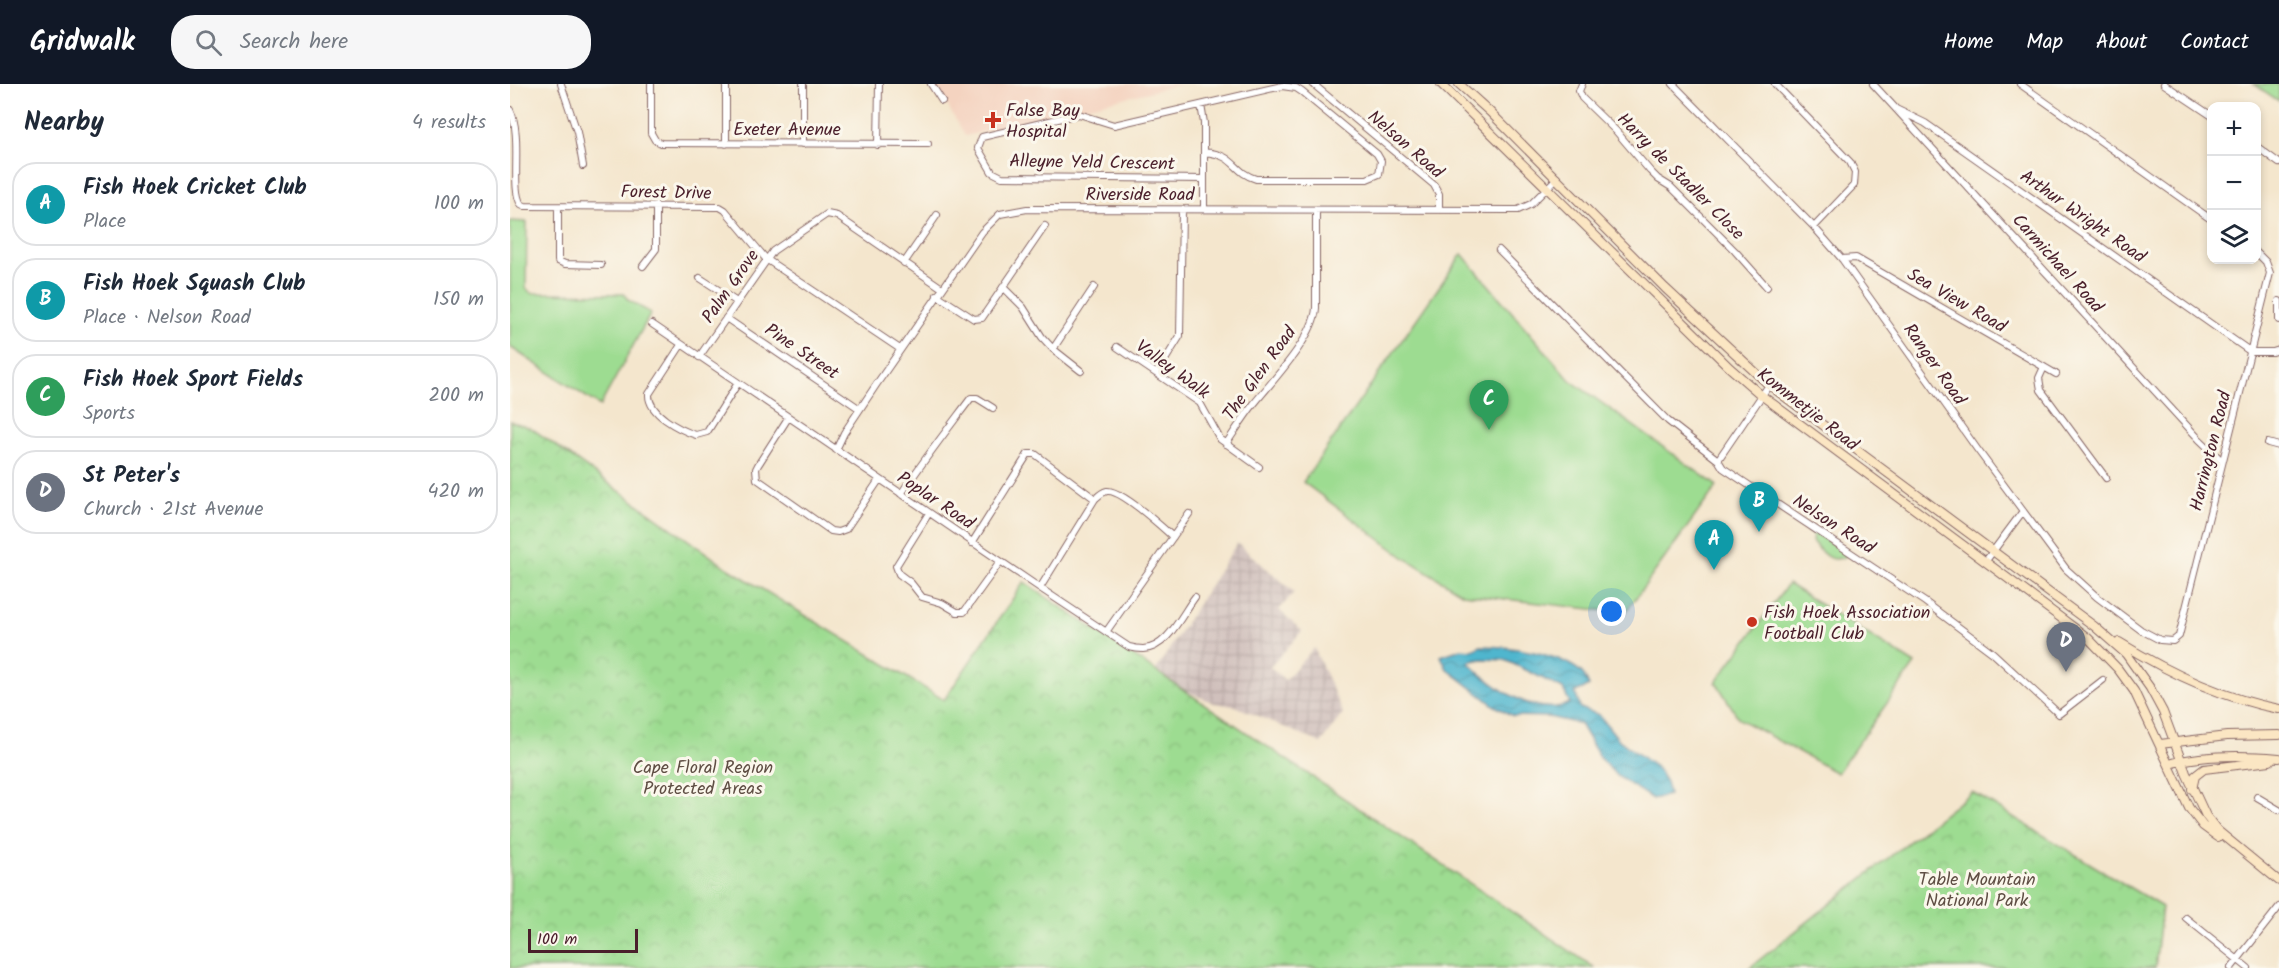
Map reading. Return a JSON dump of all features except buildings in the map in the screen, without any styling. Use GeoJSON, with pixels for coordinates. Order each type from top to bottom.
{"type":"FeatureCollection","features":[{"type":"Feature","properties":{"kind":"main road","name":"Kommetjie Road"},"geometry":{"type":"LineString","coordinates":[[1441,84],[1730,368],[1761,395],[2104,653],[2134,691],[2185,801],[2198,820],[2245,858],[2255,863]]}},
{"type":"Feature","properties":{"kind":"main road","name":"Kommetjie Road"},"geometry":{"type":"LineString","coordinates":[[1459,84],[1557,178],[1665,288],[1769,385],[2094,626],[2126,654],[2137,666],[2163,712],[2192,789],[2211,824],[2255,863]]}},
{"type":"Feature","properties":{"kind":"main road"},"geometry":{"type":"LineString","coordinates":[[2094,626],[2149,661],[2204,687],[2224,695],[2279,709]]}},
{"type":"Feature","properties":{"kind":"main road"},"geometry":{"type":"LineString","coordinates":[[2160,744],[2227,736],[2279,735]]}},
{"type":"Feature","properties":{"kind":"main road"},"geometry":{"type":"LineString","coordinates":[[2169,764],[2246,755],[2279,759]]}},
{"type":"Feature","properties":{"kind":"main road"},"geometry":{"type":"LineString","coordinates":[[2192,789],[2195,776],[2205,769],[2279,759]]}},
{"type":"Feature","properties":{"kind":"main road"},"geometry":{"type":"LineString","coordinates":[[2255,863],[2279,881]]}},
{"type":"Feature","properties":{"kind":"street"},"geometry":{"type":"LineString","coordinates":[[561,84],[577,132],[583,166]]}},
{"type":"Feature","properties":{"kind":"street","name":"Exeter Avenue"},"geometry":{"type":"LineString","coordinates":[[651,84],[651,133],[655,140],[665,144],[928,144]]}},
{"type":"Feature","properties":{"kind":"street"},"geometry":{"type":"LineString","coordinates":[[726,84],[726,144]]}},
{"type":"Feature","properties":{"kind":"street"},"geometry":{"type":"LineString","coordinates":[[803,84],[803,144]]}},
{"type":"Feature","properties":{"kind":"street"},"geometry":{"type":"LineString","coordinates":[[879,84],[879,145]]}},
{"type":"Feature","properties":{"kind":"street"},"geometry":{"type":"LineString","coordinates":[[932,84],[942,101]]}},
{"type":"Feature","properties":{"kind":"street","name":"Nelson Road"},"geometry":{"type":"LineString","coordinates":[[1312,84],[1434,185],[1439,194],[1439,210]]}},
{"type":"Feature","properties":{"kind":"street","name":"Harry de Stadler Close"},"geometry":{"type":"LineString","coordinates":[[1582,84],[1579,91],[1582,98],[1616,131],[1650,171],[1671,187],[1734,250],[1767,287]]}},
{"type":"Feature","properties":{"kind":"street","name":"Ranger Road"},"geometry":{"type":"LineString","coordinates":[[1673,84],[1814,226],[1842,259],[2066,568],[2097,597],[2150,636],[2170,641],[2179,636]]}},
{"type":"Feature","properties":{"kind":"street"},"geometry":{"type":"LineString","coordinates":[[1775,84],[1850,162],[1856,172],[1854,185],[1814,226]]}},
{"type":"Feature","properties":{"kind":"street","name":"Carmichael Road"},"geometry":{"type":"LineString","coordinates":[[1873,84],[2192,432],[2223,461]]}},
{"type":"Feature","properties":{"kind":"street"},"geometry":{"type":"LineString","coordinates":[[2020,84],[2207,217]]}},
{"type":"Feature","properties":{"kind":"street"},"geometry":{"type":"LineString","coordinates":[[2164,84],[2207,113]]}},
{"type":"Feature","properties":{"kind":"street","name":"Alleyne Yeld Crescent"},"geometry":{"type":"LineString","coordinates":[[1204,152],[1223,155],[1243,173],[1256,179],[1367,179],[1378,174],[1381,161],[1377,154],[1302,92],[1296,88],[1282,86],[1114,125],[1079,114],[982,137],[978,148],[992,172],[1002,177],[1204,178]]}},
{"type":"Feature","properties":{"kind":"street"},"geometry":{"type":"LineString","coordinates":[[1201,105],[1204,123],[1204,209]]}},
{"type":"Feature","properties":{"kind":"street","name":"Arthur Wright Road"},"geometry":{"type":"LineString","coordinates":[[1896,109],[1925,123],[2251,352]]}},
{"type":"Feature","properties":{"kind":"street","name":"Forest Drive"},"geometry":{"type":"LineString","coordinates":[[510,110],[516,128],[515,194],[518,201],[525,206],[714,207],[725,210],[766,259],[900,349]]}},
{"type":"Feature","properties":{"kind":"street"},"geometry":{"type":"LineString","coordinates":[[2261,150],[2279,163]]}},
{"type":"Feature","properties":{"kind":"street","name":"Riverside Road"},"geometry":{"type":"LineString","coordinates":[[836,450],[844,433],[942,288],[989,223],[1007,211],[1027,209],[1518,210],[1531,204],[1557,178]]}},
{"type":"Feature","properties":{"kind":"street"},"geometry":{"type":"LineString","coordinates":[[643,266],[656,249],[656,206]]}},
{"type":"Feature","properties":{"kind":"street"},"geometry":{"type":"LineString","coordinates":[[558,207],[558,261],[565,264],[601,265]]}},
{"type":"Feature","properties":{"kind":"street"},"geometry":{"type":"LineString","coordinates":[[1157,373],[1180,336],[1182,210]]}},
{"type":"Feature","properties":{"kind":"street","name":"The Glen Road"},"geometry":{"type":"LineString","coordinates":[[1226,444],[1313,322],[1316,308],[1316,211]]}},
{"type":"Feature","properties":{"kind":"street","name":"Palm Grove"},"geometry":{"type":"LineString","coordinates":[[699,357],[773,251],[827,214],[837,216],[942,288]]}},
{"type":"Feature","properties":{"kind":"street"},"geometry":{"type":"LineString","coordinates":[[904,263],[937,215]]}},
{"type":"Feature","properties":{"kind":"street"},"geometry":{"type":"LineString","coordinates":[[937,295],[978,320],[985,314],[1045,226]]}},
{"type":"Feature","properties":{"kind":"street","name":"Nelson Road"},"geometry":{"type":"LineString","coordinates":[[1499,250],[1668,421],[1718,460],[1723,468],[1925,602],[2013,671],[2059,714],[2103,680]]}},
{"type":"Feature","properties":{"kind":"street","name":"Harrington Road"},"geometry":{"type":"LineString","coordinates":[[2179,636],[2270,273],[2266,262],[2261,257]]}},
{"type":"Feature","properties":{"kind":"street","name":"Sea View Road"},"geometry":{"type":"LineString","coordinates":[[1842,259],[1856,258],[2056,374]]}},
{"type":"Feature","properties":{"kind":"street"},"geometry":{"type":"LineString","coordinates":[[700,278],[737,302]]}},
{"type":"Feature","properties":{"kind":"street"},"geometry":{"type":"LineString","coordinates":[[1003,287],[1023,307],[1042,337],[1053,349],[1081,371]]}},
{"type":"Feature","properties":{"kind":"street"},"geometry":{"type":"LineString","coordinates":[[1053,349],[1094,287]]}},
{"type":"Feature","properties":{"kind":"street"},"geometry":{"type":"LineString","coordinates":[[2279,301],[2279,320]]}},
{"type":"Feature","properties":{"kind":"street","name":"Pine Street"},"geometry":{"type":"LineString","coordinates":[[726,318],[860,409]]}},
{"type":"Feature","properties":{"kind":"street","name":"Poplar Road"},"geometry":{"type":"LineString","coordinates":[[652,324],[1000,562],[1129,647],[1143,649],[1156,646],[1164,639],[1195,597]]}},
{"type":"Feature","properties":{"kind":"street"},"geometry":{"type":"LineString","coordinates":[[681,345],[649,394],[650,403],[654,409],[669,421],[696,435],[707,432],[738,383]]}},
{"type":"Feature","properties":{"kind":"street","name":"Valley Walk"},"geometry":{"type":"LineString","coordinates":[[1117,347],[1200,403],[1217,435],[1259,467]]}},
{"type":"Feature","properties":{"kind":"street"},"geometry":{"type":"LineString","coordinates":[[2251,352],[2279,350]]}},
{"type":"Feature","properties":{"kind":"street"},"geometry":{"type":"LineString","coordinates":[[2044,367],[2039,378],[2041,390],[2106,478]]}},
{"type":"Feature","properties":{"kind":"street"},"geometry":{"type":"LineString","coordinates":[[1718,460],[1769,385]]}},
{"type":"Feature","properties":{"kind":"street"},"geometry":{"type":"LineString","coordinates":[[901,494],[971,398],[977,398],[993,408]]}},
{"type":"Feature","properties":{"kind":"street"},"geometry":{"type":"LineString","coordinates":[[788,418],[756,469],[757,478],[831,531],[838,532],[846,529],[879,480]]}},
{"type":"Feature","properties":{"kind":"street"},"geometry":{"type":"LineString","coordinates":[[2268,443],[2279,446]]}},
{"type":"Feature","properties":{"kind":"street"},"geometry":{"type":"LineString","coordinates":[[972,543],[1028,454],[1035,454],[1095,499]]}},
{"type":"Feature","properties":{"kind":"street"},"geometry":{"type":"LineString","coordinates":[[1040,588],[1095,499],[1107,491],[1118,494],[1173,537]]}},
{"type":"Feature","properties":{"kind":"street"},"geometry":{"type":"LineString","coordinates":[[1985,562],[2023,511]]}},
{"type":"Feature","properties":{"kind":"street"},"geometry":{"type":"LineString","coordinates":[[929,513],[896,566],[899,574],[911,583],[922,597],[942,603],[957,612],[964,612],[1000,562]]}},
{"type":"Feature","properties":{"kind":"street"},"geometry":{"type":"LineString","coordinates":[[1106,632],[1189,514]]}},
{"type":"Feature","properties":{"kind":"street"},"geometry":{"type":"LineString","coordinates":[[2257,797],[2279,810]]}},
{"type":"Feature","properties":{"kind":"street"},"geometry":{"type":"LineString","coordinates":[[2231,968],[2279,907]]}},
{"type":"Feature","properties":{"kind":"street"},"geometry":{"type":"LineString","coordinates":[[2186,918],[2248,968]]}},
{"type":"Feature","properties":{"kind":"shaded area","name":"False Bay Hospital"},"geometry":{"type":"Polygon","coordinates":[[[935,84],[1182,84],[965,136],[935,84]]]}},
{"type":"Feature","properties":{"kind":"shaded area"},"geometry":{"type":"Polygon","coordinates":[[[1237,543],[1294,592],[1279,610],[1302,631],[1270,667],[1285,680],[1314,648],[1343,713],[1321,743],[1235,706],[1214,703],[1184,690],[1156,670],[1237,543]]]}},
{"type":"Feature","properties":{"kind":"green space"},"geometry":{"type":"Polygon","coordinates":[[[2254,84],[2279,84],[2279,101],[2254,84]]]}},
{"type":"Feature","properties":{"kind":"green space"},"geometry":{"type":"Polygon","coordinates":[[[510,221],[527,222],[526,288],[531,293],[624,294],[628,300],[651,313],[600,406],[510,347],[510,221]]]}},
{"type":"Feature","properties":{"kind":"green space"},"geometry":{"type":"Polygon","coordinates":[[[1462,254],[1570,380],[1717,486],[1625,613],[1463,594],[1405,558],[1303,482],[1462,254]]]}},
{"type":"Feature","properties":{"kind":"green space","name":"Cape Floral Region Protected Areas"},"geometry":{"type":"Polygon","coordinates":[[[510,421],[531,428],[726,567],[944,700],[1024,582],[1595,968],[510,968],[510,421]]]}},
{"type":"Feature","properties":{"kind":"green space"},"geometry":{"type":"Polygon","coordinates":[[[1808,528],[1846,553],[1846,556],[1835,559],[1826,556],[1812,541],[1813,535],[1807,531],[1808,528]]]}},
{"type":"Feature","properties":{"kind":"green space"},"geometry":{"type":"Polygon","coordinates":[[[1788,584],[1915,664],[1837,773],[1739,719],[1716,682],[1788,584]]]}},
{"type":"Feature","properties":{"kind":"green space","name":"Table Mountain National Park"},"geometry":{"type":"Polygon","coordinates":[[[1972,792],[2162,907],[2155,968],[1749,968],[1972,792]]]}},
{"type":"Feature","properties":{"kind":"water"},"geometry":{"type":"Polygon","coordinates":[[[1481,646],[1519,649],[1561,660],[1573,666],[1583,674],[1589,686],[1575,692],[1580,708],[1599,715],[1619,740],[1657,768],[1666,782],[1669,795],[1652,799],[1616,775],[1600,758],[1580,724],[1549,717],[1513,716],[1495,706],[1447,669],[1441,656],[1461,649],[1472,650],[1481,646]],[[1482,659],[1468,662],[1501,690],[1529,704],[1557,707],[1570,703],[1563,689],[1505,660],[1482,659]]]}},
{"type":"Feature","properties":{"kind":"place","name":"False Bay Hospital"},"geometry":{"type":"Point","coordinates":[993,120]}},
{"type":"Feature","properties":{"kind":"place","name":"Fish Hoek Sport Fields"},"geometry":{"type":"Point","coordinates":[1489,430]}},
{"type":"Feature","properties":{"kind":"place","name":"Fish Hoek Squash Club"},"geometry":{"type":"Point","coordinates":[1759,532]}},
{"type":"Feature","properties":{"kind":"place","name":"Fish Hoek Cricket Club"},"geometry":{"type":"Point","coordinates":[1714,570]}},
{"type":"Feature","properties":{"kind":"place","name":"Fish Hoek Association Football Club"},"geometry":{"type":"Point","coordinates":[1752,622]}},
{"type":"Feature","properties":{"kind":"place","name":"St Peter's"},"geometry":{"type":"Point","coordinates":[2066,672]}}]}
